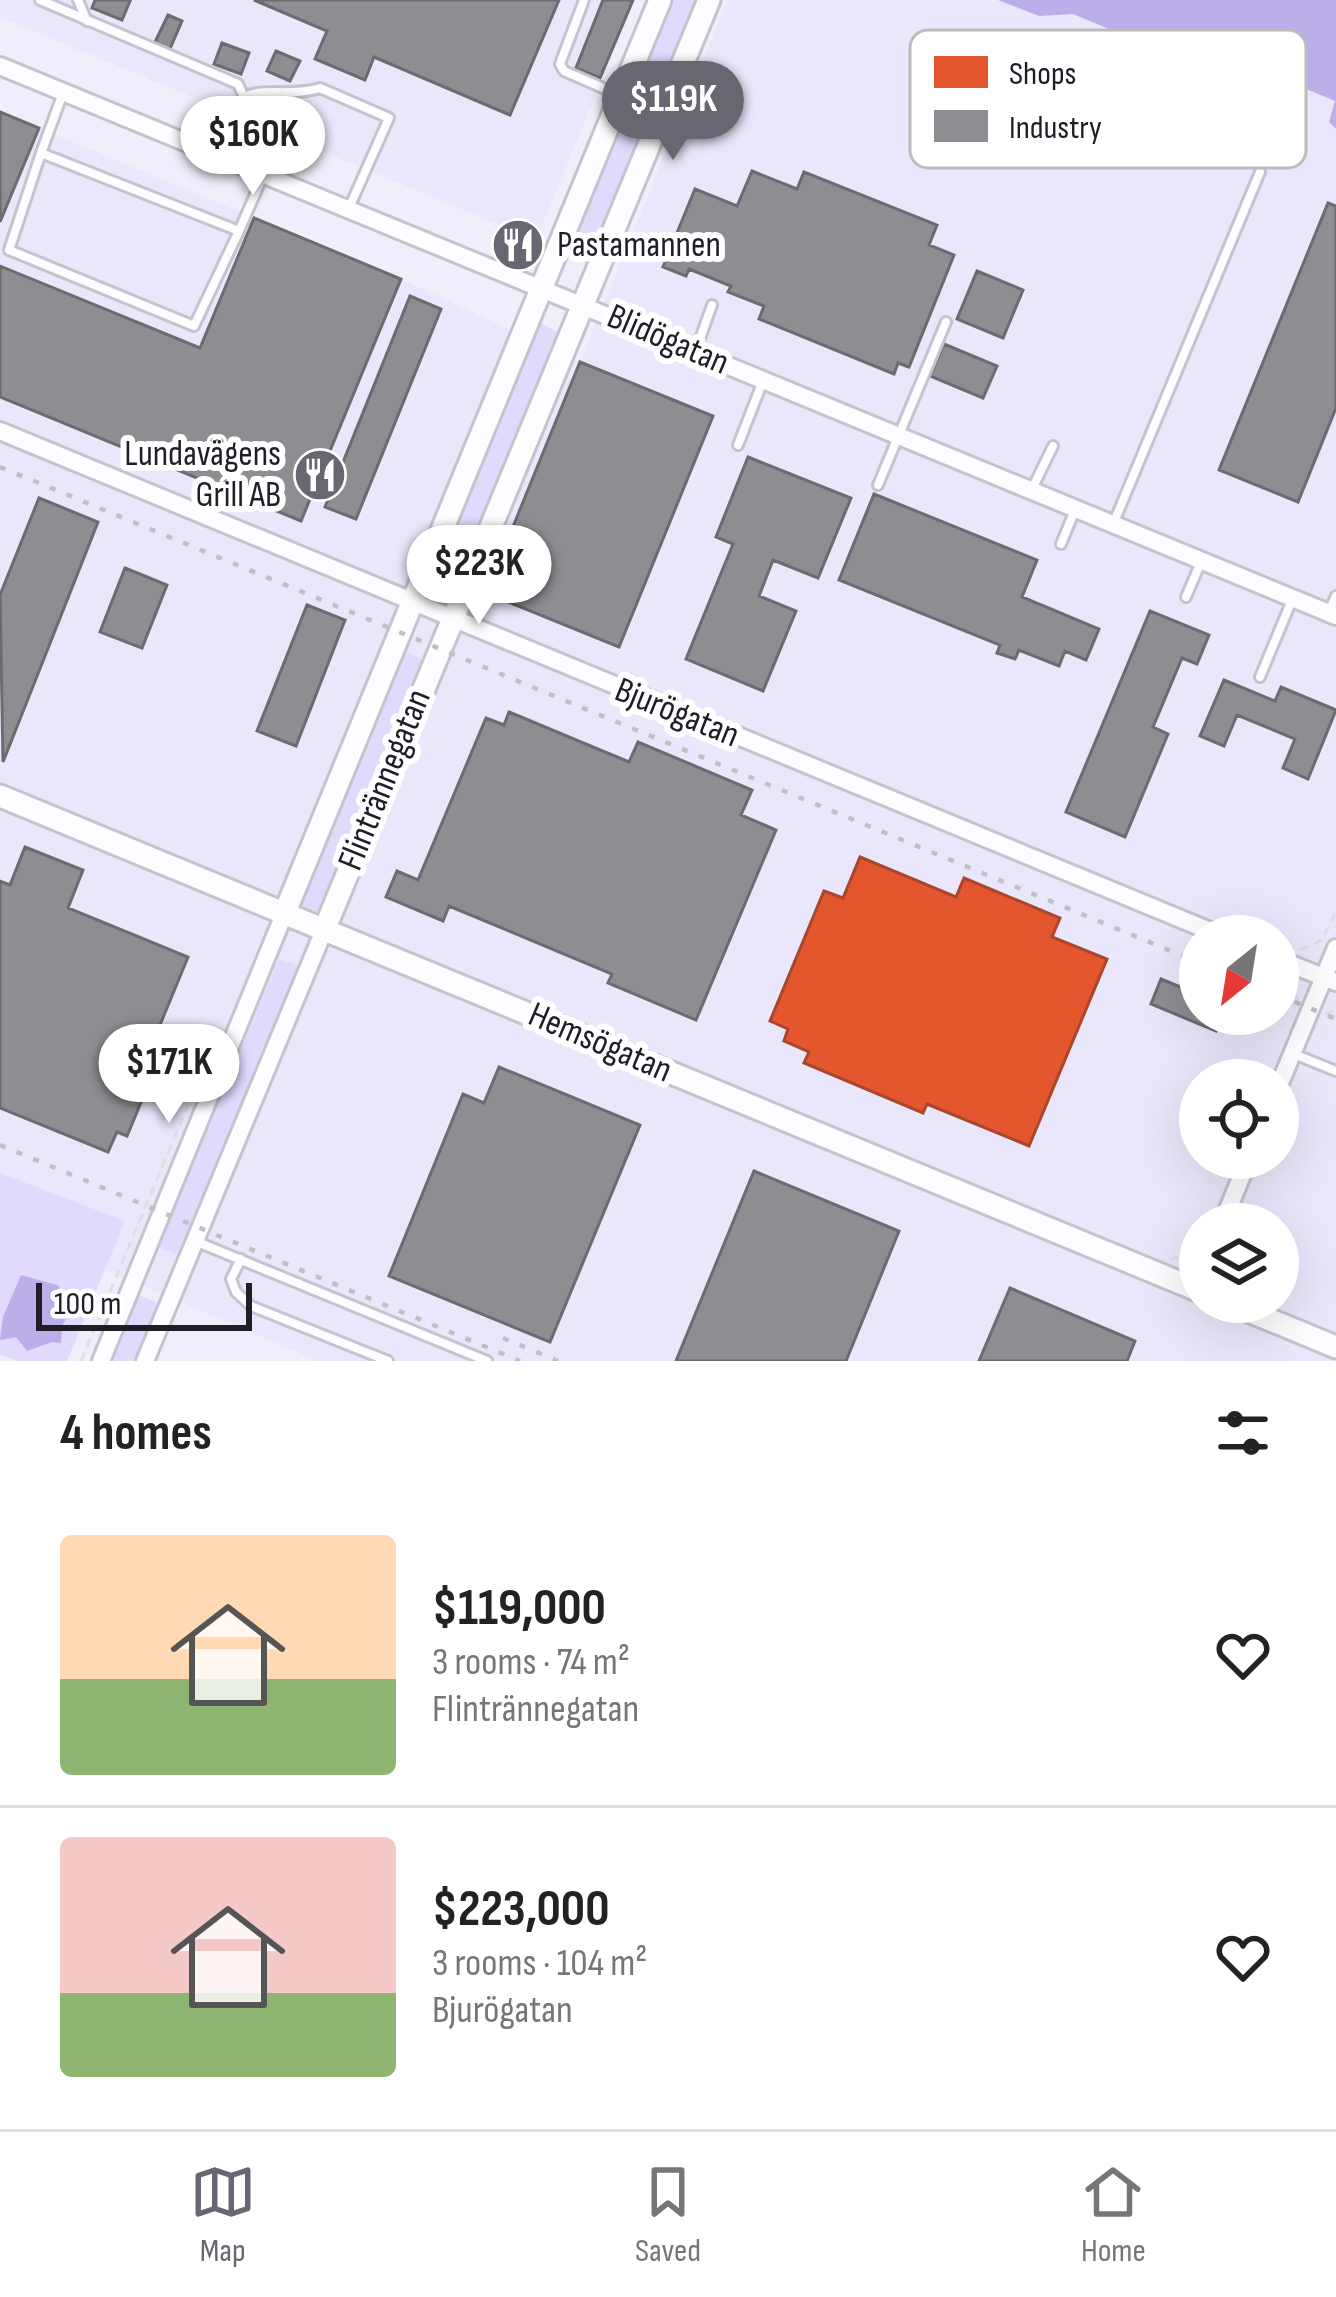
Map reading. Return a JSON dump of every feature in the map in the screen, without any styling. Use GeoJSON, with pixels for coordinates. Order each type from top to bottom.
{"type":"FeatureCollection","features":[{"type":"Feature","properties":{"kind":"street","name":"Flintrännegatan"},"geometry":{"type":"LineString","coordinates":[[101,1361],[660,0]]}},
{"type":"Feature","properties":{"kind":"street","name":"Flintrännegatan"},"geometry":{"type":"LineString","coordinates":[[145,1361],[709,0]]}},
{"type":"Feature","properties":{"kind":"street","name":"Blidögatan"},"geometry":{"type":"LineString","coordinates":[[0,66],[1292,598],[1334,608]]}},
{"type":"Feature","properties":{"kind":"street"},"geometry":{"type":"LineString","coordinates":[[619,100],[659,122]]}},
{"type":"Feature","properties":{"kind":"street","name":"Bjurögatan"},"geometry":{"type":"LineString","coordinates":[[0,431],[1179,918]]}},
{"type":"Feature","properties":{"kind":"street","name":"Hemsögatan"},"geometry":{"type":"LineString","coordinates":[[0,796],[1179,1278]]}},
{"type":"Feature","properties":{"kind":"street"},"geometry":{"type":"LineString","coordinates":[[1290,1059],[1330,980],[1336,948]]}},
{"type":"Feature","properties":{"kind":"street"},"geometry":{"type":"LineString","coordinates":[[1299,971],[1330,980]]}},
{"type":"Feature","properties":{"kind":"street"},"geometry":{"type":"LineString","coordinates":[[1278,1323],[1336,1347]]}},
{"type":"Feature","properties":{"kind":"lane"},"geometry":{"type":"LineString","coordinates":[[40,0],[238,84],[244,97]]}},
{"type":"Feature","properties":{"kind":"lane"},"geometry":{"type":"LineString","coordinates":[[77,0],[88,22]]}},
{"type":"Feature","properties":{"kind":"lane"},"geometry":{"type":"LineString","coordinates":[[584,0],[560,64],[564,71],[619,100]]}},
{"type":"Feature","properties":{"kind":"lane"},"geometry":{"type":"LineString","coordinates":[[221,157],[244,97],[254,92],[302,94],[320,88],[388,118],[349,209]]}},
{"type":"Feature","properties":{"kind":"lane"},"geometry":{"type":"LineString","coordinates":[[63,93],[9,250],[194,326],[264,174]]}},
{"type":"Feature","properties":{"kind":"lane"},"geometry":{"type":"LineString","coordinates":[[40,153],[239,231]]}},
{"type":"Feature","properties":{"kind":"lane"},"geometry":{"type":"LineString","coordinates":[[1114,524],[1260,172]]}},
{"type":"Feature","properties":{"kind":"lane"},"geometry":{"type":"LineString","coordinates":[[695,352],[712,304]]}},
{"type":"Feature","properties":{"kind":"lane"},"geometry":{"type":"LineString","coordinates":[[878,484],[946,322]]}},
{"type":"Feature","properties":{"kind":"lane"},"geometry":{"type":"LineString","coordinates":[[738,445],[764,380]]}},
{"type":"Feature","properties":{"kind":"lane"},"geometry":{"type":"LineString","coordinates":[[1031,490],[1053,446]]}},
{"type":"Feature","properties":{"kind":"lane"},"geometry":{"type":"LineString","coordinates":[[1061,544],[1075,509]]}},
{"type":"Feature","properties":{"kind":"lane"},"geometry":{"type":"LineString","coordinates":[[1186,597],[1201,561]]}},
{"type":"Feature","properties":{"kind":"lane"},"geometry":{"type":"LineString","coordinates":[[1261,677],[1292,598]]}},
{"type":"Feature","properties":{"kind":"lane"},"geometry":{"type":"LineString","coordinates":[[1292,1053],[1336,1071]]}},
{"type":"Feature","properties":{"kind":"lane"},"geometry":{"type":"LineString","coordinates":[[195,1240],[488,1361]]}},
{"type":"Feature","properties":{"kind":"lane"},"geometry":{"type":"LineString","coordinates":[[241,1259],[231,1280],[250,1306],[388,1361]]}},
{"type":"Feature","properties":{"kind":"path"},"geometry":{"type":"LineString","coordinates":[[1299,948],[1312,947],[1329,930],[1336,912]]}},
{"type":"Feature","properties":{"kind":"path"},"geometry":{"type":"LineString","coordinates":[[1329,930],[1336,933]]}},
{"type":"Feature","properties":{"kind":"path"},"geometry":{"type":"LineString","coordinates":[[81,1361],[192,1096]]}},
{"type":"Feature","properties":{"kind":"path"},"geometry":{"type":"LineString","coordinates":[[1170,1260],[1179,1258]]}},
{"type":"Feature","properties":{"kind":"shaded area"},"geometry":{"type":"Polygon","coordinates":[[[0,0],[635,0],[536,240],[0,17],[0,0]]]}},
{"type":"Feature","properties":{"kind":"shaded area"},"geometry":{"type":"Polygon","coordinates":[[[670,0],[701,0],[655,113],[628,102],[670,0]]]}},
{"type":"Feature","properties":{"kind":"shaded area"},"geometry":{"type":"Polygon","coordinates":[[[728,0],[998,0],[1039,16],[1073,14],[1111,30],[910,30],[910,168],[1306,168],[1306,89],[1336,101],[1329,121],[1336,129],[1336,1361],[318,1361],[0,1225],[0,112],[401,279],[580,362],[728,0]]]}},
{"type":"Feature","properties":{"kind":"shaded area"},"geometry":{"type":"Polygon","coordinates":[[[998,0],[1336,0],[1336,129],[1329,122],[1335,101],[1306,89],[1306,30],[1111,30],[1073,14],[1039,16],[998,0]]]}},
{"type":"Feature","properties":{"kind":"shaded area"},"geometry":{"type":"Polygon","coordinates":[[[622,114],[649,125],[590,266],[571,256],[622,114]]]}},
{"type":"Feature","properties":{"kind":"shaded area"},"geometry":{"type":"Polygon","coordinates":[[[536,320],[560,334],[448,611],[421,601],[536,320]]]}},
{"type":"Feature","properties":{"kind":"shaded area"},"geometry":{"type":"Polygon","coordinates":[[[402,650],[425,661],[321,917],[298,907],[402,650]]]}},
{"type":"Feature","properties":{"kind":"shaded area"},"geometry":{"type":"Polygon","coordinates":[[[279,959],[301,966],[181,1257],[158,1246],[279,959]]]}},
{"type":"Feature","properties":{"kind":"shaded area"},"geometry":{"type":"Polygon","coordinates":[[[0,1173],[125,1221],[67,1361],[17,1361],[0,1354],[0,1173]]]}},
{"type":"Feature","properties":{"kind":"shaded area"},"geometry":{"type":"Polygon","coordinates":[[[21,1275],[57,1285],[75,1302],[62,1326],[61,1343],[27,1351],[16,1337],[0,1340],[3,1317],[21,1275]]]}},
{"type":"Feature","properties":{"kind":"shaded area"},"geometry":{"type":"Polygon","coordinates":[[[138,1295],[161,1304],[136,1361],[111,1361],[138,1295]]]}},
{"type":"Feature","properties":{"kind":"building: Shops","name":"Pastamannen"},"geometry":{"type":"Polygon","coordinates":[[[511,234],[530,241],[525,255],[505,248],[511,234]]]}},
{"type":"Feature","properties":{"kind":"building: Shops"},"geometry":{"type":"Polygon","coordinates":[[[860,857],[956,897],[964,878],[1060,918],[1052,937],[1107,959],[1029,1146],[927,1104],[923,1113],[804,1063],[809,1052],[784,1041],[788,1029],[770,1021],[824,891],[843,898],[860,857]]]}},
{"type":"Feature","properties":{"kind":"building: Industry"},"geometry":{"type":"Polygon","coordinates":[[[95,0],[130,1],[122,20],[92,8],[95,0]]]}},
{"type":"Feature","properties":{"kind":"building: Industry"},"geometry":{"type":"Polygon","coordinates":[[[254,0],[559,0],[510,115],[374,57],[365,80],[315,59],[327,31],[254,0]]]}},
{"type":"Feature","properties":{"kind":"building: Industry"},"geometry":{"type":"Polygon","coordinates":[[[603,0],[633,0],[600,78],[576,68],[603,0]]]}},
{"type":"Feature","properties":{"kind":"building: Industry"},"geometry":{"type":"Polygon","coordinates":[[[168,15],[182,21],[169,51],[154,44],[168,15]]]}},
{"type":"Feature","properties":{"kind":"building: Industry"},"geometry":{"type":"Polygon","coordinates":[[[222,43],[249,53],[241,74],[214,64],[222,43]]]}},
{"type":"Feature","properties":{"kind":"building: Industry"},"geometry":{"type":"Polygon","coordinates":[[[276,51],[300,61],[290,81],[267,71],[276,51]]]}},
{"type":"Feature","properties":{"kind":"building: Industry"},"geometry":{"type":"Polygon","coordinates":[[[0,112],[39,128],[0,222],[0,112]]]}},
{"type":"Feature","properties":{"kind":"building: Industry"},"geometry":{"type":"Polygon","coordinates":[[[752,171],[797,189],[804,172],[937,225],[929,245],[954,255],[909,367],[898,363],[894,374],[759,319],[764,306],[728,292],[731,286],[689,269],[686,276],[663,267],[695,189],[737,206],[752,171]]]}},
{"type":"Feature","properties":{"kind":"building: Industry"},"geometry":{"type":"Polygon","coordinates":[[[1328,203],[1336,206],[1336,408],[1298,502],[1219,470],[1328,203]]]}},
{"type":"Feature","properties":{"kind":"building: Industry"},"geometry":{"type":"Polygon","coordinates":[[[254,218],[401,279],[301,521],[0,397],[0,266],[200,348],[254,218]]]}},
{"type":"Feature","properties":{"kind":"building: Industry"},"geometry":{"type":"Polygon","coordinates":[[[977,271],[1023,290],[1003,338],[957,319],[977,271]]]}},
{"type":"Feature","properties":{"kind":"building: Industry"},"geometry":{"type":"Polygon","coordinates":[[[410,296],[441,309],[356,519],[325,507],[410,296]]]}},
{"type":"Feature","properties":{"kind":"building: Industry"},"geometry":{"type":"Polygon","coordinates":[[[944,344],[997,366],[983,398],[930,376],[944,344]]]}},
{"type":"Feature","properties":{"kind":"building: Industry"},"geometry":{"type":"Polygon","coordinates":[[[580,362],[713,416],[619,647],[486,593],[580,362]]]}},
{"type":"Feature","properties":{"kind":"building: Industry"},"geometry":{"type":"Polygon","coordinates":[[[748,457],[851,498],[818,578],[773,560],[759,596],[796,611],[763,691],[686,659],[733,544],[716,537],[748,457]]]}},
{"type":"Feature","properties":{"kind":"building: Industry"},"geometry":{"type":"Polygon","coordinates":[[[874,494],[1037,560],[1022,597],[1099,629],[1086,660],[1065,651],[1059,666],[1019,650],[1015,659],[997,653],[1000,645],[839,580],[874,494]]]}},
{"type":"Feature","properties":{"kind":"building: Industry"},"geometry":{"type":"Polygon","coordinates":[[[39,498],[98,522],[3,762],[0,595],[39,498]]]}},
{"type":"Feature","properties":{"kind":"building: Industry"},"geometry":{"type":"Polygon","coordinates":[[[125,568],[167,585],[142,648],[100,632],[125,568]]]}},
{"type":"Feature","properties":{"kind":"building: Industry"},"geometry":{"type":"Polygon","coordinates":[[[307,605],[345,620],[296,746],[257,731],[307,605]]]}},
{"type":"Feature","properties":{"kind":"building: Industry"},"geometry":{"type":"Polygon","coordinates":[[[1150,611],[1209,635],[1197,664],[1182,658],[1153,727],[1168,734],[1125,837],[1066,812],[1150,611]]]}},
{"type":"Feature","properties":{"kind":"building: Industry"},"geometry":{"type":"Polygon","coordinates":[[[1224,680],[1275,701],[1281,687],[1336,710],[1308,779],[1283,768],[1295,739],[1237,715],[1224,746],[1200,736],[1224,680]]]}},
{"type":"Feature","properties":{"kind":"building: Industry"},"geometry":{"type":"Polygon","coordinates":[[[509,712],[629,762],[638,742],[752,790],[741,815],[776,830],[696,1020],[608,983],[612,974],[449,906],[443,921],[386,897],[397,871],[418,880],[486,718],[504,725],[509,712]]]}},
{"type":"Feature","properties":{"kind":"building: Industry"},"geometry":{"type":"Polygon","coordinates":[[[25,847],[83,870],[68,908],[188,957],[148,1054],[159,1059],[127,1136],[117,1132],[108,1152],[0,1108],[0,881],[10,885],[25,847]]]}},
{"type":"Feature","properties":{"kind":"building: Industry"},"geometry":{"type":"Polygon","coordinates":[[[1161,979],[1179,986],[1179,1016],[1151,1004],[1161,979]]]}},
{"type":"Feature","properties":{"kind":"building: Industry"},"geometry":{"type":"Polygon","coordinates":[[[499,1067],[640,1125],[550,1342],[389,1276],[463,1094],[484,1103],[499,1067]]]}},
{"type":"Feature","properties":{"kind":"building: Industry"},"geometry":{"type":"Polygon","coordinates":[[[754,1171],[899,1231],[846,1361],[676,1361],[754,1171]]]}},
{"type":"Feature","properties":{"kind":"building: Industry"},"geometry":{"type":"Polygon","coordinates":[[[1010,1288],[1135,1341],[1127,1361],[979,1361],[1010,1288]]]}},
{"type":"Feature","properties":{"kind":"railway"},"geometry":{"type":"LineString","coordinates":[[0,467],[1179,954]]}},
{"type":"Feature","properties":{"kind":"railway"},"geometry":{"type":"LineString","coordinates":[[1299,1004],[1336,1019]]}},
{"type":"Feature","properties":{"kind":"railway"},"geometry":{"type":"LineString","coordinates":[[0,1145],[520,1361]]}},
{"type":"Feature","properties":{"kind":"railway"},"geometry":{"type":"LineString","coordinates":[[503,1338],[558,1361]]}},
{"type":"Feature","properties":{"kind":"place","name":"Pastamannen"},"geometry":{"type":"Point","coordinates":[518,245]}},
{"type":"Feature","properties":{"kind":"place","name":"Lundavägens Grill AB"},"geometry":{"type":"Point","coordinates":[320,475]}}]}
